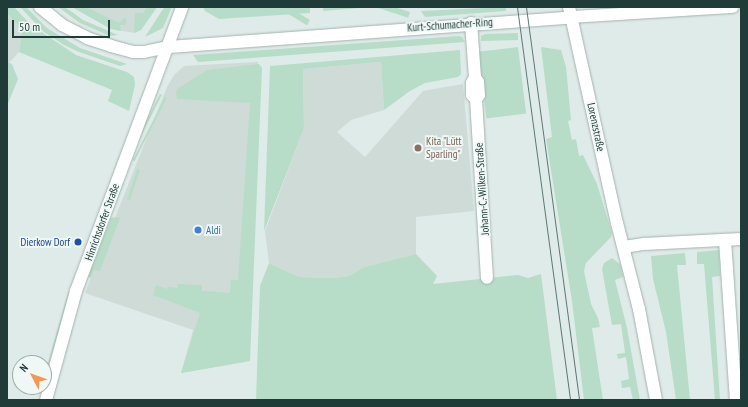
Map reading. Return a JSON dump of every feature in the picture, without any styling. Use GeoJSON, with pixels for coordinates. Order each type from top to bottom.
{"type":"FeatureCollection","features":[{"type":"Feature","properties":{"kind":"street"},"geometry":{"type":"LineString","coordinates":[[40,7],[62,25],[87,38],[111,46],[133,52],[144,52],[168,47]]}},
{"type":"Feature","properties":{"kind":"street","name":"Hinrichsdorfer Straße"},"geometry":{"type":"LineString","coordinates":[[46,400],[76,291],[182,7]]}},
{"type":"Feature","properties":{"kind":"street","name":"Kurt-Schumacher-Ring"},"geometry":{"type":"LineString","coordinates":[[168,47],[472,23],[570,12],[733,7]]}},
{"type":"Feature","properties":{"kind":"street","name":"Lorenzstraße"},"geometry":{"type":"LineString","coordinates":[[570,12],[639,310],[656,400]]}},
{"type":"Feature","properties":{"kind":"street","name":"Johann-C.-Wilken-Straße"},"geometry":{"type":"LineString","coordinates":[[472,23],[475,77],[472,83],[472,95],[476,99],[487,278]]}},
{"type":"Feature","properties":{"kind":"street"},"geometry":{"type":"LineString","coordinates":[[624,247],[644,244],[741,239]]}},
{"type":"Feature","properties":{"kind":"street"},"geometry":{"type":"LineString","coordinates":[[725,240],[736,400]]}},
{"type":"Feature","properties":{"kind":"shaded area"},"geometry":{"type":"Polygon","coordinates":[[[72,7],[157,7],[141,30],[134,33],[111,29],[72,7]]]}},
{"type":"Feature","properties":{"kind":"shaded area"},"geometry":{"type":"Polygon","coordinates":[[[7,13],[22,30],[19,52],[9,63],[12,77],[7,92],[7,13]]]}},
{"type":"Feature","properties":{"kind":"shaded area"},"geometry":{"type":"Polygon","coordinates":[[[258,62],[244,362],[181,373],[193,330],[85,293],[167,87],[174,75],[184,66],[258,62]]]}},
{"type":"Feature","properties":{"kind":"shaded area"},"geometry":{"type":"Polygon","coordinates":[[[381,62],[384,110],[351,120],[337,132],[365,157],[423,91],[463,84],[474,211],[416,217],[416,254],[364,267],[349,276],[333,278],[299,277],[269,263],[265,231],[304,128],[303,69],[381,62]]]}},
{"type":"Feature","properties":{"kind":"green space"},"geometry":{"type":"Polygon","coordinates":[[[7,7],[14,7],[31,25],[76,55],[127,72],[134,77],[135,85],[129,111],[108,101],[112,90],[19,52],[22,30],[7,13],[7,7]]]}},
{"type":"Feature","properties":{"kind":"green space"},"geometry":{"type":"Polygon","coordinates":[[[20,7],[26,7],[47,28],[80,48],[127,64],[120,66],[79,52],[64,45],[44,32],[20,7]]]}},
{"type":"Feature","properties":{"kind":"green space"},"geometry":{"type":"Polygon","coordinates":[[[58,7],[65,7],[83,20],[118,35],[110,36],[80,23],[58,7]]]}},
{"type":"Feature","properties":{"kind":"green space"},"geometry":{"type":"Polygon","coordinates":[[[72,7],[86,7],[119,23],[124,18],[126,19],[126,25],[120,25],[121,31],[111,29],[72,7]]]}},
{"type":"Feature","properties":{"kind":"green space"},"geometry":{"type":"Polygon","coordinates":[[[147,7],[157,7],[141,30],[134,33],[135,13],[143,13],[147,7]]]}},
{"type":"Feature","properties":{"kind":"green space"},"geometry":{"type":"Polygon","coordinates":[[[172,7],[163,28],[145,37],[164,8],[172,7]]]}},
{"type":"Feature","properties":{"kind":"green space"},"geometry":{"type":"Polygon","coordinates":[[[203,7],[310,7],[310,13],[219,19],[205,11],[203,7]]]}},
{"type":"Feature","properties":{"kind":"green space"},"geometry":{"type":"Polygon","coordinates":[[[277,7],[288,7],[310,20],[307,25],[277,7]]]}},
{"type":"Feature","properties":{"kind":"green space"},"geometry":{"type":"Polygon","coordinates":[[[323,7],[374,7],[323,11],[323,7]]]}},
{"type":"Feature","properties":{"kind":"green space"},"geometry":{"type":"Polygon","coordinates":[[[375,7],[395,7],[410,12],[408,18],[375,7]]]}},
{"type":"Feature","properties":{"kind":"green space"},"geometry":{"type":"Polygon","coordinates":[[[506,7],[506,11],[425,17],[421,11],[506,7]]]}},
{"type":"Feature","properties":{"kind":"green space"},"geometry":{"type":"Polygon","coordinates":[[[518,33],[518,40],[481,41],[481,36],[485,34],[518,33]]]}},
{"type":"Feature","properties":{"kind":"green space"},"geometry":{"type":"Polygon","coordinates":[[[462,37],[465,42],[198,62],[193,55],[462,37]]]}},
{"type":"Feature","properties":{"kind":"green space"},"geometry":{"type":"Polygon","coordinates":[[[518,47],[526,114],[486,118],[478,52],[518,47]]]}},
{"type":"Feature","properties":{"kind":"green space"},"geometry":{"type":"Polygon","coordinates":[[[541,47],[561,50],[566,67],[571,120],[568,121],[572,140],[576,139],[579,156],[583,155],[597,184],[612,233],[611,237],[586,263],[584,271],[591,304],[598,318],[600,327],[592,328],[603,400],[584,400],[572,301],[546,139],[552,137],[541,47]]]}},
{"type":"Feature","properties":{"kind":"green space"},"geometry":{"type":"Polygon","coordinates":[[[460,50],[461,74],[458,77],[425,83],[410,91],[384,110],[381,62],[303,69],[304,128],[264,231],[270,66],[460,50]]]}},
{"type":"Feature","properties":{"kind":"green space"},"geometry":{"type":"Polygon","coordinates":[[[7,62],[12,64],[18,79],[7,106],[7,62]]]}},
{"type":"Feature","properties":{"kind":"green space"},"geometry":{"type":"Polygon","coordinates":[[[259,64],[262,68],[250,361],[181,373],[200,313],[153,295],[156,285],[167,289],[168,287],[178,288],[178,284],[202,285],[202,291],[230,293],[231,280],[238,280],[250,103],[177,99],[177,89],[207,70],[259,64]]]}},
{"type":"Feature","properties":{"kind":"green space"},"geometry":{"type":"Polygon","coordinates":[[[160,94],[162,95],[114,188],[112,188],[160,94]]]}},
{"type":"Feature","properties":{"kind":"green space"},"geometry":{"type":"Polygon","coordinates":[[[165,97],[167,98],[135,161],[133,160],[165,97]]]}},
{"type":"Feature","properties":{"kind":"green space"},"geometry":{"type":"Polygon","coordinates":[[[137,169],[140,170],[130,200],[127,199],[137,169]]]}},
{"type":"Feature","properties":{"kind":"green space"},"geometry":{"type":"Polygon","coordinates":[[[111,218],[120,218],[100,271],[94,270],[91,278],[88,277],[111,218]]]}},
{"type":"Feature","properties":{"kind":"green space"},"geometry":{"type":"Polygon","coordinates":[[[719,250],[720,276],[712,277],[720,400],[715,400],[704,264],[697,264],[697,252],[719,250]]]}},
{"type":"Feature","properties":{"kind":"green space"},"geometry":{"type":"Polygon","coordinates":[[[685,253],[686,265],[677,265],[690,400],[676,400],[666,332],[653,279],[651,256],[685,253]]]}},
{"type":"Feature","properties":{"kind":"green space"},"geometry":{"type":"Polygon","coordinates":[[[416,254],[437,276],[433,284],[518,275],[528,278],[541,274],[557,400],[256,400],[260,286],[269,263],[299,277],[333,278],[349,276],[364,267],[416,254]]]}},
{"type":"Feature","properties":{"kind":"green space"},"geometry":{"type":"Polygon","coordinates":[[[612,258],[620,264],[623,277],[615,280],[627,328],[640,400],[633,400],[630,387],[622,388],[621,381],[629,379],[626,357],[618,359],[617,354],[625,353],[621,324],[612,325],[602,269],[604,263],[612,258]]]}},
{"type":"Feature","properties":{"kind":"green space"},"geometry":{"type":"Polygon","coordinates":[[[68,293],[70,294],[52,355],[50,355],[68,293]]]}},
{"type":"Feature","properties":{"kind":"tram line"},"geometry":{"type":"LineString","coordinates":[[517,7],[570,400]]}},
{"type":"Feature","properties":{"kind":"tram line"},"geometry":{"type":"LineString","coordinates":[[526,7],[579,400]]}},
{"type":"Feature","properties":{"kind":"place","name":"Kita \"Lütt Sparling\""},"geometry":{"type":"Point","coordinates":[418,148]}},
{"type":"Feature","properties":{"kind":"place","name":"Aldi"},"geometry":{"type":"Point","coordinates":[198,230]}},
{"type":"Feature","properties":{"kind":"place","name":"Dierkow Dorf"},"geometry":{"type":"Point","coordinates":[78,242]}}]}
